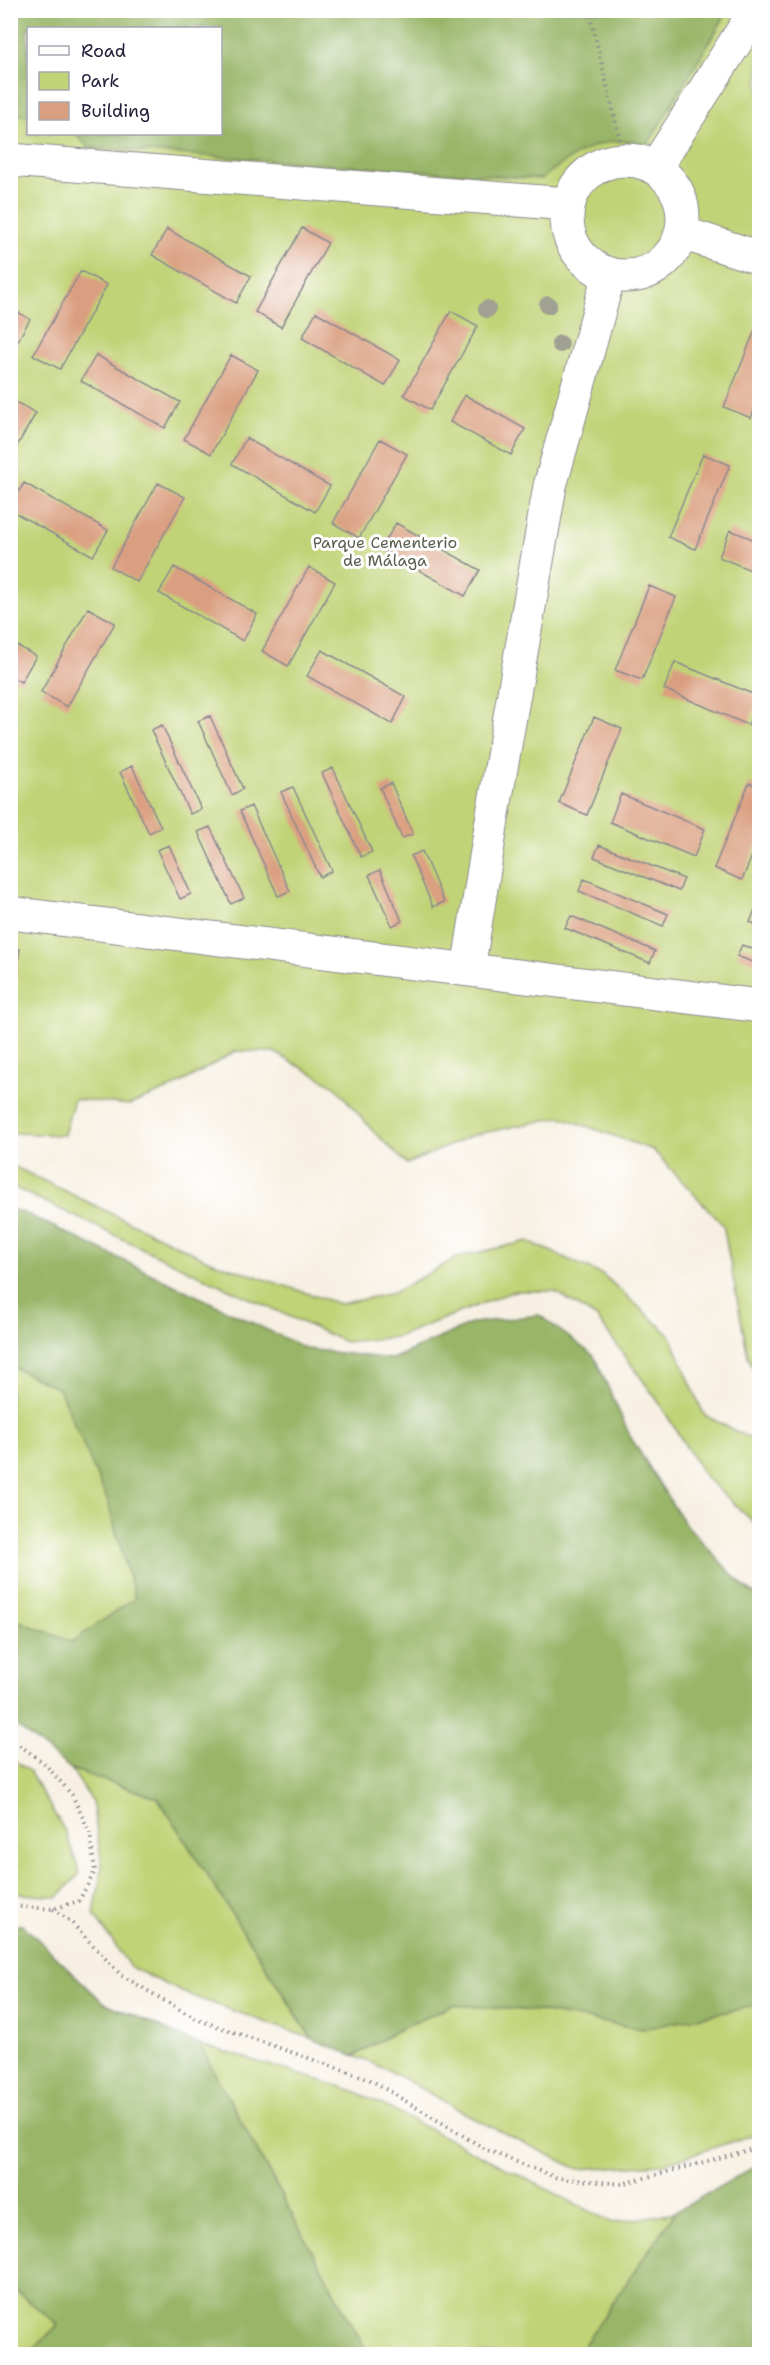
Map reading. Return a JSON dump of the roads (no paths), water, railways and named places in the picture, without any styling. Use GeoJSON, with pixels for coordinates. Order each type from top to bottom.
{"type":"FeatureCollection","features":[{"type":"Feature","properties":{"kind":"lane"},"geometry":{"type":"LineString","coordinates":[[640,164],[756,10]]}},
{"type":"Feature","properties":{"kind":"lane"},"geometry":{"type":"LineString","coordinates":[[10,160],[568,204]]}},
{"type":"Feature","properties":{"kind":"lane"},"geometry":{"type":"LineString","coordinates":[[602,164],[640,164],[673,184],[683,207],[682,233],[667,260],[649,271],[640,276],[609,275],[588,265],[574,248],[567,226],[568,204],[580,180],[602,164]]}},
{"type":"Feature","properties":{"kind":"lane"},"geometry":{"type":"LineString","coordinates":[[682,233],[759,258]]}},
{"type":"Feature","properties":{"kind":"lane"},"geometry":{"type":"LineString","coordinates":[[468,969],[550,486],[609,275]]}},
{"type":"Feature","properties":{"kind":"lane"},"geometry":{"type":"LineString","coordinates":[[10,913],[759,1006]]}},
{"type":"Feature","properties":{"kind":"park label","name":"Parque Cementerio de Málaga"},"geometry":{"type":"Point","coordinates":[385,551]}}]}
